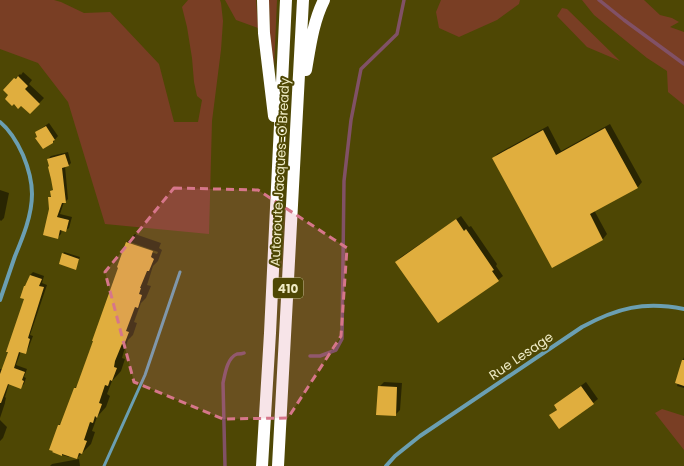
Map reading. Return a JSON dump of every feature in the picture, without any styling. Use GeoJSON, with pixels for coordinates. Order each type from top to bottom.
{"type":"FeatureCollection","features":[{"type":"Feature","properties":{"kind":"highway"},"geometry":{"type":"LineString","coordinates":[[263,0],[264,33],[278,150]]}},
{"type":"Feature","properties":{"kind":"highway","name":"Autoroute Jacques-O'Bready"},"geometry":{"type":"LineString","coordinates":[[262,466],[272,301],[286,0]]}},
{"type":"Feature","properties":{"kind":"highway","name":"Autoroute Jacques-O'Bready"},"geometry":{"type":"LineString","coordinates":[[278,466],[303,0]]}},
{"type":"Feature","properties":{"kind":"highway"},"geometry":{"type":"LineString","coordinates":[[297,117],[312,39],[319,12],[324,0]]}},
{"type":"Feature","properties":{"kind":"street"},"geometry":{"type":"LineString","coordinates":[[0,122],[12,136],[27,164],[32,194],[31,206],[24,234],[0,300]]}},
{"type":"Feature","properties":{"kind":"street","name":"Rue Lesage"},"geometry":{"type":"LineString","coordinates":[[386,466],[395,456],[420,436],[590,322],[636,306],[651,305],[684,308]]}},
{"type":"Feature","properties":{"kind":"lane"},"geometry":{"type":"LineString","coordinates":[[104,466],[145,375],[180,272]]}},
{"type":"Feature","properties":{"kind":"highlighted area"},"geometry":{"type":"Polygon","coordinates":[[[174,188],[258,190],[347,248],[341,336],[288,418],[223,419],[134,382],[105,272],[174,188]]]}},
{"type":"Feature","properties":{"kind":"shaded area"},"geometry":{"type":"Polygon","coordinates":[[[0,0],[54,0],[84,13],[110,12],[159,64],[174,122],[198,122],[202,100],[197,96],[187,27],[182,7],[188,0],[220,0],[223,21],[212,121],[209,234],[105,224],[68,102],[38,63],[0,49],[0,0]]]}},
{"type":"Feature","properties":{"kind":"shaded area"},"geometry":{"type":"Polygon","coordinates":[[[225,0],[256,0],[258,28],[236,20],[225,0]]]}},
{"type":"Feature","properties":{"kind":"shaded area"},"geometry":{"type":"Polygon","coordinates":[[[269,0],[277,0],[274,68],[270,33],[269,0]]]}},
{"type":"Feature","properties":{"kind":"shaded area"},"geometry":{"type":"Polygon","coordinates":[[[441,0],[520,0],[519,4],[497,20],[459,37],[439,28],[436,12],[441,0]]]}},
{"type":"Feature","properties":{"kind":"shaded area"},"geometry":{"type":"Polygon","coordinates":[[[582,0],[644,0],[660,15],[672,18],[679,22],[670,27],[684,32],[684,105],[668,92],[667,71],[647,58],[594,15],[582,0]]]}},
{"type":"Feature","properties":{"kind":"shaded area"},"geometry":{"type":"Polygon","coordinates":[[[562,8],[567,9],[620,61],[587,47],[557,16],[562,8]]]}},
{"type":"Feature","properties":{"kind":"shaded area"},"geometry":{"type":"Polygon","coordinates":[[[662,409],[684,416],[684,450],[655,413],[662,409]]]}},
{"type":"Feature","properties":{"kind":"building"},"geometry":{"type":"Polygon","coordinates":[[[18,76],[28,86],[25,89],[40,104],[30,114],[21,106],[18,109],[14,104],[12,106],[5,99],[8,95],[3,90],[14,78],[16,79],[18,76]]]}},
{"type":"Feature","properties":{"kind":"building"},"geometry":{"type":"Polygon","coordinates":[[[46,126],[55,140],[43,149],[35,138],[37,137],[35,132],[46,126]]]}},
{"type":"Feature","properties":{"kind":"building"},"geometry":{"type":"Polygon","coordinates":[[[605,128],[638,188],[590,214],[603,240],[552,268],[492,158],[543,130],[556,155],[605,128]]]}},
{"type":"Feature","properties":{"kind":"building"},"geometry":{"type":"Polygon","coordinates":[[[65,154],[69,166],[62,168],[66,203],[62,203],[57,217],[69,220],[66,232],[60,230],[58,239],[43,235],[49,209],[48,197],[51,197],[50,191],[53,190],[47,159],[65,154]]]}},
{"type":"Feature","properties":{"kind":"building"},"geometry":{"type":"Polygon","coordinates":[[[456,219],[464,231],[466,229],[494,270],[492,271],[499,281],[438,323],[395,262],[456,219]]]}},
{"type":"Feature","properties":{"kind":"building"},"geometry":{"type":"Polygon","coordinates":[[[126,242],[153,251],[151,257],[154,259],[140,288],[139,294],[142,295],[138,308],[135,307],[126,331],[129,332],[124,345],[122,344],[115,361],[114,367],[117,368],[112,381],[110,380],[108,386],[105,385],[99,403],[102,404],[97,418],[95,416],[93,423],[90,422],[84,440],[87,441],[82,454],[79,453],[77,459],[62,454],[62,456],[49,450],[74,388],[76,388],[126,242]]]}},
{"type":"Feature","properties":{"kind":"building"},"geometry":{"type":"Polygon","coordinates":[[[62,253],[79,259],[76,270],[59,264],[62,253]]]}},
{"type":"Feature","properties":{"kind":"building"},"geometry":{"type":"Polygon","coordinates":[[[30,275],[42,279],[39,286],[44,287],[28,338],[30,339],[26,354],[19,352],[14,368],[25,372],[22,380],[24,381],[21,389],[8,384],[0,403],[0,374],[24,299],[20,298],[30,275]]]}},
{"type":"Feature","properties":{"kind":"building"},"geometry":{"type":"Polygon","coordinates":[[[682,360],[684,360],[684,386],[675,383],[682,360]]]}},
{"type":"Feature","properties":{"kind":"building"},"geometry":{"type":"Polygon","coordinates":[[[378,386],[397,387],[396,416],[376,415],[378,386]]]}},
{"type":"Feature","properties":{"kind":"building"},"geometry":{"type":"Polygon","coordinates":[[[581,386],[594,404],[559,429],[549,415],[557,410],[554,405],[581,386]]]}},
{"type":"Feature","properties":{"kind":"waterway"},"geometry":{"type":"LineString","coordinates":[[310,356],[320,356],[336,350],[342,339],[344,181],[351,120],[361,69],[397,34],[404,0]]}},
{"type":"Feature","properties":{"kind":"waterway"},"geometry":{"type":"LineString","coordinates":[[599,0],[684,64]]}},
{"type":"Feature","properties":{"kind":"waterway"},"geometry":{"type":"LineString","coordinates":[[225,466],[223,383],[227,367],[231,359],[237,354],[244,353]]}}]}
